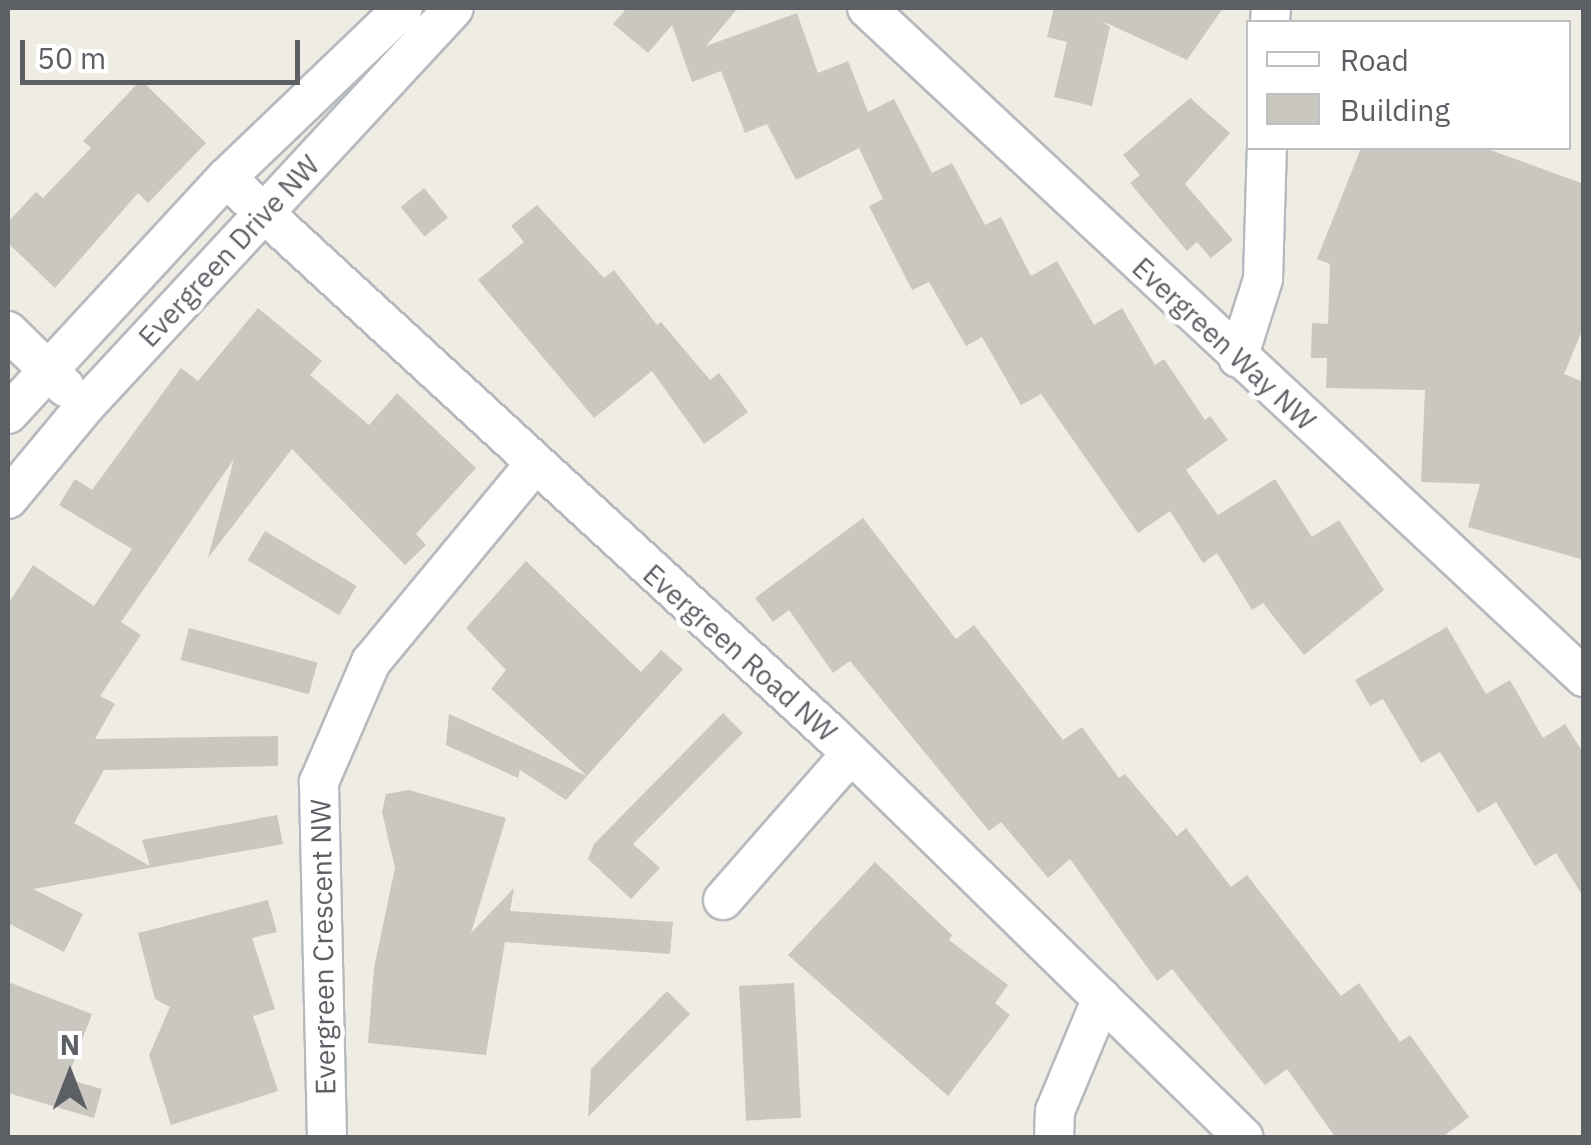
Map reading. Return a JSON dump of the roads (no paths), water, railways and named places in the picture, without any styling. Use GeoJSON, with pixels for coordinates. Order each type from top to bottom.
{"type":"FeatureCollection","features":[{"type":"Feature","properties":{"kind":"street","name":"Evergreen Drive NW"},"geometry":{"type":"LineString","coordinates":[[8,414],[226,178],[403,8]]}},
{"type":"Feature","properties":{"kind":"street","name":"Evergreen Drive NW"},"geometry":{"type":"LineString","coordinates":[[8,498],[86,405],[454,8]]}},
{"type":"Feature","properties":{"kind":"street","name":"Evergreen Way NW"},"geometry":{"type":"LineString","coordinates":[[866,8],[1584,677]]}},
{"type":"Feature","properties":{"kind":"street"},"geometry":{"type":"LineString","coordinates":[[1238,358],[1263,279],[1267,150]]}},
{"type":"Feature","properties":{"kind":"street","name":"Evergreen Road NW"},"geometry":{"type":"LineString","coordinates":[[226,178],[266,211],[533,466],[851,754],[1244,1138]]}},
{"type":"Feature","properties":{"kind":"street"},"geometry":{"type":"LineString","coordinates":[[8,330],[86,405]]}},
{"type":"Feature","properties":{"kind":"street","name":"Evergreen Crescent NW"},"geometry":{"type":"LineString","coordinates":[[327,1138],[319,782],[371,662],[533,466]]}},
{"type":"Feature","properties":{"kind":"street"},"geometry":{"type":"LineString","coordinates":[[724,900],[851,754]]}},
{"type":"Feature","properties":{"kind":"street"},"geometry":{"type":"LineString","coordinates":[[1054,1138],[1055,1112],[1102,998]]}}]}
